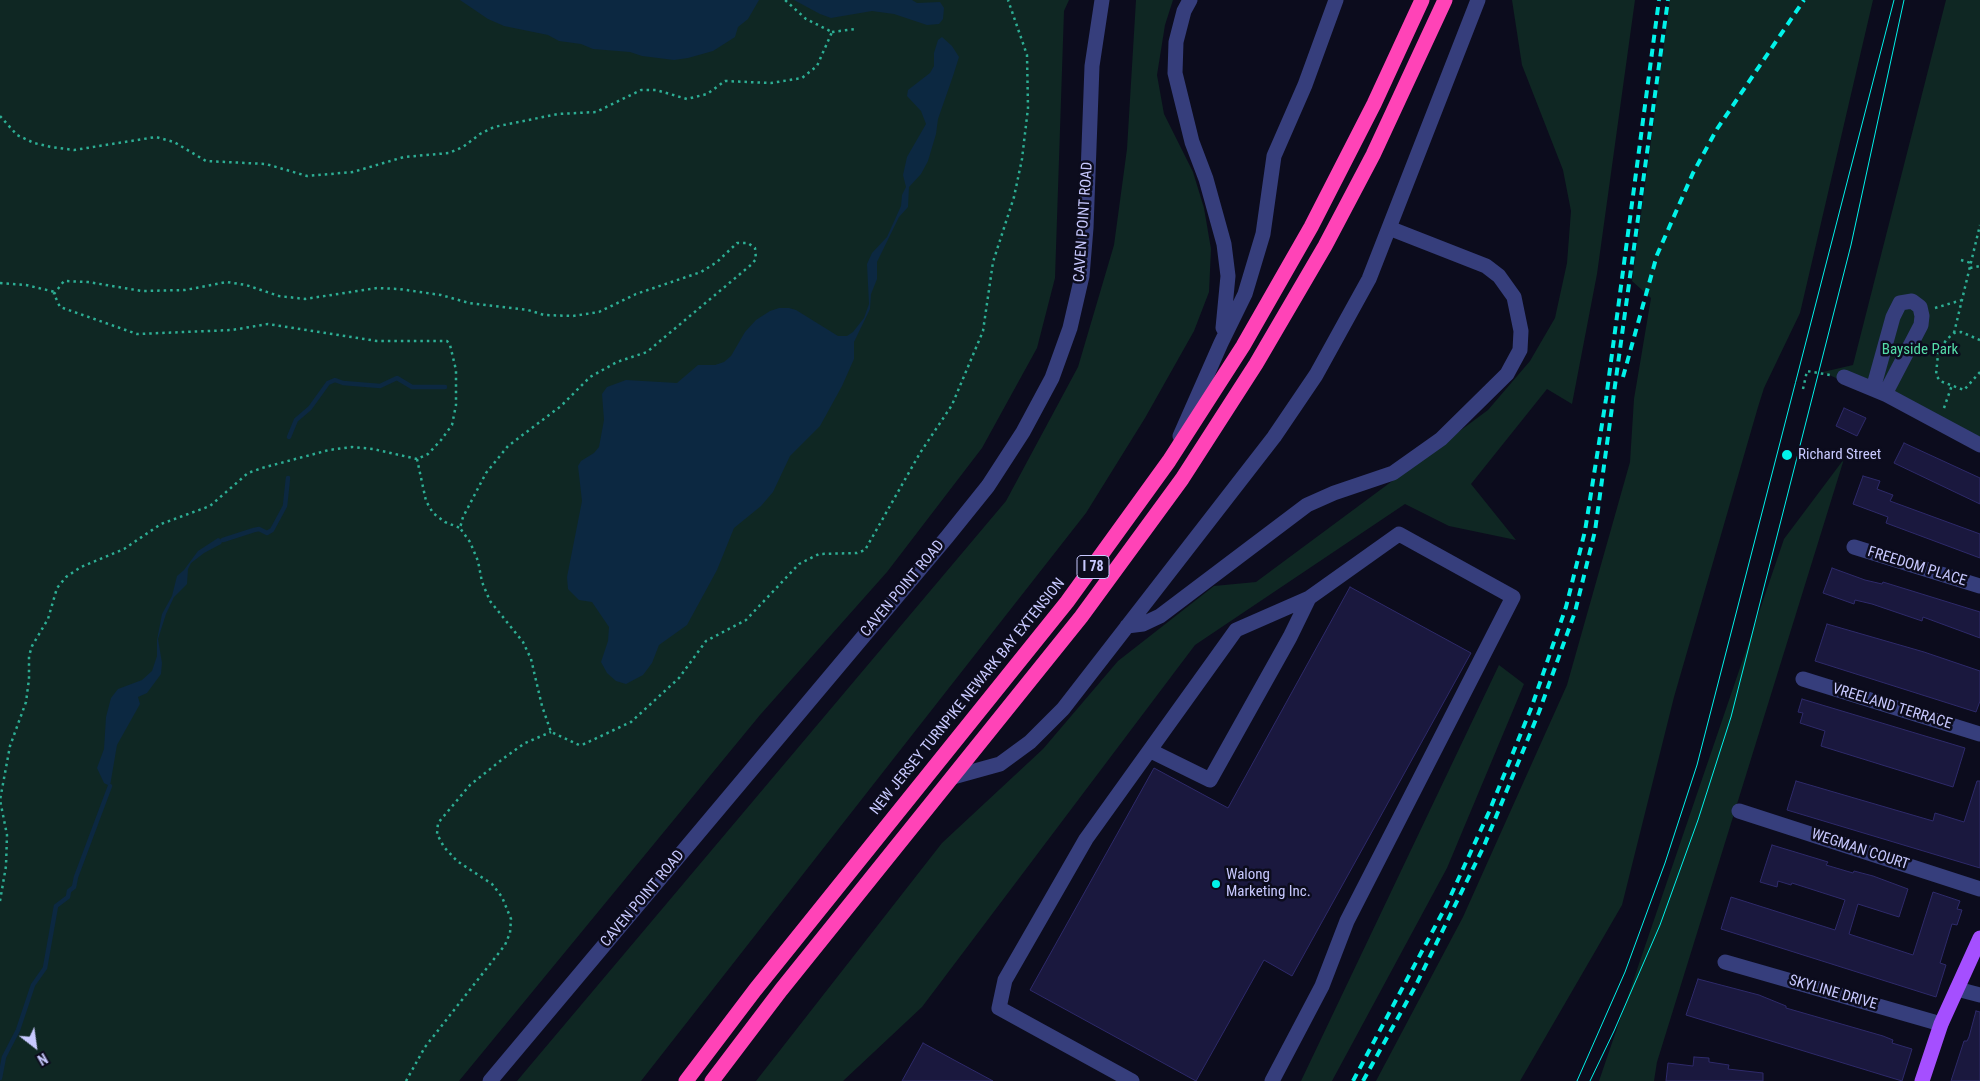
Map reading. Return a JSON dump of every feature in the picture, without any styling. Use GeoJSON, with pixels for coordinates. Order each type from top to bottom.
{"type":"FeatureCollection","features":[{"type":"Feature","properties":{"kind":"highway","name":"NEW JERSEY TURNPIKE NEWARK BAY EXTENSION"},"geometry":{"type":"LineString","coordinates":[[686,1081],[754,990],[1067,602],[1169,461],[1247,338],[1311,227],[1374,104],[1422,0]]}},
{"type":"Feature","properties":{"kind":"highway","name":"I 78"},"geometry":{"type":"LineString","coordinates":[[712,1081],[781,990],[1123,562],[1182,479],[1292,305],[1346,208],[1402,94],[1445,0]]}},
{"type":"Feature","properties":{"kind":"main road"},"geometry":{"type":"LineString","coordinates":[[1922,1081],[1941,1024],[1980,938]]}},
{"type":"Feature","properties":{"kind":"street","name":"CAVEN POINT ROAD"},"geometry":{"type":"LineString","coordinates":[[490,1081],[947,537],[988,486],[1022,432],[1052,378],[1070,328],[1082,276],[1086,228],[1092,66],[1102,0]]}},
{"type":"Feature","properties":{"kind":"street"},"geometry":{"type":"LineString","coordinates":[[1190,0],[1184,11],[1176,42],[1175,73],[1192,142],[1206,179],[1224,244],[1228,276],[1227,310],[1221,343]]}},
{"type":"Feature","properties":{"kind":"street"},"geometry":{"type":"LineString","coordinates":[[1169,461],[1221,343],[1245,294],[1263,234],[1274,156],[1305,85],[1336,0]]}},
{"type":"Feature","properties":{"kind":"street"},"geometry":{"type":"LineString","coordinates":[[953,777],[1000,764],[1030,742],[1063,709],[1274,437],[1316,375],[1369,279],[1478,0]]}},
{"type":"Feature","properties":{"kind":"street"},"geometry":{"type":"LineString","coordinates":[[1127,626],[1143,624],[1160,616],[1308,505],[1334,493],[1393,473],[1441,439],[1506,374],[1520,350],[1521,331],[1514,297],[1500,276],[1486,266],[1389,228]]}},
{"type":"Feature","properties":{"kind":"street"},"geometry":{"type":"LineString","coordinates":[[1912,301],[1920,307],[1921,325],[1879,392],[1893,317],[1900,303],[1912,301]]}},
{"type":"Feature","properties":{"kind":"street"},"geometry":{"type":"LineString","coordinates":[[1844,377],[1879,392],[1980,445]]}},
{"type":"Feature","properties":{"kind":"street"},"geometry":{"type":"LineString","coordinates":[[1132,1081],[999,1008],[1005,980],[1086,839],[1236,630],[1309,598],[1398,534],[1514,597],[1347,922],[1322,986],[1272,1081]]}},
{"type":"Feature","properties":{"kind":"street","name":"FREEDOM PLACE"},"geometry":{"type":"LineString","coordinates":[[1854,547],[1980,586]]}},
{"type":"Feature","properties":{"kind":"street"},"geometry":{"type":"LineString","coordinates":[[1151,751],[1210,780],[1290,637],[1309,598]]}},
{"type":"Feature","properties":{"kind":"street","name":"VREELAND TERRACE"},"geometry":{"type":"LineString","coordinates":[[1803,679],[1980,734]]}},
{"type":"Feature","properties":{"kind":"street","name":"WEGMAN COURT"},"geometry":{"type":"LineString","coordinates":[[1740,811],[1980,889]]}},
{"type":"Feature","properties":{"kind":"street","name":"SKYLINE DRIVE"},"geometry":{"type":"LineString","coordinates":[[1725,962],[1941,1024]]}},
{"type":"Feature","properties":{"kind":"street"},"geometry":{"type":"LineString","coordinates":[[1957,989],[1980,995]]}},
{"type":"Feature","properties":{"kind":"path"},"geometry":{"type":"LineString","coordinates":[[785,0],[806,19],[832,32],[855,29]]}},
{"type":"Feature","properties":{"kind":"path"},"geometry":{"type":"LineString","coordinates":[[417,459],[426,501],[433,513],[446,522],[460,528],[470,542],[490,601],[522,642],[531,659],[542,706],[551,732],[579,745],[597,739],[631,722],[679,678],[706,641],[746,620],[799,564],[819,554],[829,552],[856,553],[865,550],[872,543],[908,474],[952,405],[983,331],[993,262],[1014,197],[1022,159],[1028,108],[1027,55],[1008,0]]}},
{"type":"Feature","properties":{"kind":"path"},"geometry":{"type":"LineString","coordinates":[[0,116],[17,135],[34,143],[51,147],[74,150],[156,137],[174,142],[206,161],[266,164],[307,176],[353,172],[404,157],[449,153],[494,127],[558,114],[596,112],[641,90],[656,90],[687,99],[707,94],[725,81],[771,83],[802,78],[817,66],[832,32]]}},
{"type":"Feature","properties":{"kind":"path"},"geometry":{"type":"LineString","coordinates":[[1954,333],[1980,225]]}},
{"type":"Feature","properties":{"kind":"path"},"geometry":{"type":"LineString","coordinates":[[55,292],[64,281],[71,280],[142,291],[185,290],[227,282],[246,285],[279,296],[305,299],[378,288],[441,295],[469,303],[528,310],[544,315],[573,316],[599,312],[636,294],[701,272],[717,262],[737,243],[748,243],[755,248],[756,259],[752,264],[647,352],[617,362],[590,377],[561,406],[508,446],[486,472],[468,506],[460,528]]}},
{"type":"Feature","properties":{"kind":"path"},"geometry":{"type":"LineString","coordinates":[[1961,260],[1971,263]]}},
{"type":"Feature","properties":{"kind":"path"},"geometry":{"type":"LineString","coordinates":[[1970,268],[1980,266]]}},
{"type":"Feature","properties":{"kind":"path"},"geometry":{"type":"LineString","coordinates":[[0,283],[26,285],[55,292]]}},
{"type":"Feature","properties":{"kind":"path"},"geometry":{"type":"LineString","coordinates":[[0,901],[6,866],[7,842],[0,800],[10,746],[26,702],[30,651],[48,619],[54,595],[66,577],[81,567],[128,547],[161,524],[210,506],[248,473],[262,468],[329,450],[352,447],[373,449],[417,459],[428,454],[452,424],[456,405],[456,370],[450,345],[447,341],[377,341],[268,324],[238,329],[138,334],[60,307],[55,292]]}},
{"type":"Feature","properties":{"kind":"path"},"geometry":{"type":"LineString","coordinates":[[1930,310],[1962,300]]}},
{"type":"Feature","properties":{"kind":"path"},"geometry":{"type":"LineString","coordinates":[[1980,340],[1961,332],[1954,333],[1940,349],[1936,375],[1940,381],[1964,390],[1980,372]]}},
{"type":"Feature","properties":{"kind":"path"},"geometry":{"type":"LineString","coordinates":[[1803,389],[1807,371],[1844,377]]}},
{"type":"Feature","properties":{"kind":"path"},"geometry":{"type":"LineString","coordinates":[[1942,412],[1952,385]]}},
{"type":"Feature","properties":{"kind":"path"},"geometry":{"type":"LineString","coordinates":[[406,1081],[425,1047],[505,945],[510,932],[511,919],[502,897],[492,884],[473,874],[450,854],[437,834],[438,823],[470,785],[525,743],[551,732]]}},
{"type":"Feature","properties":{"kind":"green space"},"geometry":{"type":"Polygon","coordinates":[[[0,0],[1069,0],[1064,11],[1055,278],[1037,348],[982,448],[887,572],[760,715],[459,1081],[0,1081],[0,0]]]}},
{"type":"Feature","properties":{"kind":"green space"},"geometry":{"type":"Polygon","coordinates":[[[1136,0],[1173,0],[1165,25],[1157,75],[1164,114],[1193,172],[1204,208],[1211,249],[1209,292],[1194,331],[1145,418],[1086,513],[641,1081],[517,1081],[1006,501],[1078,367],[1114,245],[1127,149],[1136,0]]]}},
{"type":"Feature","properties":{"kind":"green space"},"geometry":{"type":"Polygon","coordinates":[[[1512,0],[1635,0],[1597,274],[1572,404],[1547,389],[1471,484],[1516,540],[1449,526],[1405,504],[1195,645],[922,1007],[843,1081],[756,1081],[942,843],[1043,749],[1118,661],[1214,586],[1256,582],[1488,410],[1530,361],[1555,318],[1567,263],[1571,211],[1563,170],[1522,65],[1512,0]]]}},
{"type":"Feature","properties":{"kind":"green space"},"geometry":{"type":"Polygon","coordinates":[[[1670,0],[1873,0],[1800,313],[1764,388],[1758,407],[1674,697],[1622,905],[1520,1081],[1376,1081],[1463,917],[1567,685],[1630,462],[1634,399],[1651,298],[1632,281],[1670,0]]]}},
{"type":"Feature","properties":{"kind":"green space","name":"Bayside Park"},"geometry":{"type":"Polygon","coordinates":[[[1946,0],[1980,0],[1980,445],[1823,372],[1853,365],[1946,0]]]}},
{"type":"Feature","properties":{"kind":"green space"},"geometry":{"type":"Polygon","coordinates":[[[1844,459],[1657,1062],[1654,1081],[1599,1081],[1784,539],[1844,459]]]}},
{"type":"Feature","properties":{"kind":"green space"},"geometry":{"type":"Polygon","coordinates":[[[1499,665],[1524,684],[1447,868],[1332,1081],[1301,1081],[1499,665]]]}},
{"type":"Feature","properties":{"kind":"water"},"geometry":{"type":"Polygon","coordinates":[[[460,0],[759,0],[748,19],[738,27],[735,37],[713,51],[674,60],[642,56],[630,52],[593,49],[581,44],[559,41],[548,35],[504,26],[488,19],[460,0]]]}},
{"type":"Feature","properties":{"kind":"water"},"geometry":{"type":"Polygon","coordinates":[[[794,0],[912,0],[917,3],[940,2],[944,8],[943,19],[939,24],[927,25],[894,14],[872,11],[831,18],[794,0]]]}},
{"type":"Feature","properties":{"kind":"water"},"geometry":{"type":"Polygon","coordinates":[[[942,37],[952,46],[959,57],[938,119],[936,134],[928,161],[921,174],[909,187],[908,207],[899,217],[877,262],[877,279],[871,294],[870,309],[854,342],[854,359],[842,386],[820,426],[790,456],[773,492],[761,506],[734,528],[717,570],[687,625],[659,645],[652,663],[643,675],[626,684],[616,681],[607,673],[601,662],[608,641],[609,627],[592,602],[579,600],[568,589],[567,577],[582,501],[578,466],[581,461],[594,453],[599,447],[604,420],[602,394],[607,387],[626,380],[677,383],[698,365],[715,365],[724,362],[731,356],[745,332],[756,320],[770,311],[779,308],[796,310],[838,336],[847,336],[853,332],[864,318],[869,304],[867,264],[872,253],[887,237],[901,206],[902,195],[906,187],[903,175],[907,157],[926,124],[921,111],[907,96],[908,90],[930,73],[934,66],[934,53],[938,40],[942,37]]]}},
{"type":"Feature","properties":{"kind":"water"},"geometry":{"type":"Polygon","coordinates":[[[218,538],[223,540],[221,544],[191,563],[188,569],[187,584],[174,597],[166,614],[158,639],[162,663],[161,674],[147,693],[138,697],[140,704],[117,745],[110,786],[104,783],[97,768],[104,749],[106,717],[111,698],[118,689],[142,680],[152,671],[157,656],[157,640],[162,614],[172,596],[177,576],[184,570],[198,551],[218,538]]]}},
{"type":"Feature","properties":{"kind":"building"},"geometry":{"type":"Polygon","coordinates":[[[1844,408],[1866,418],[1857,436],[1836,426],[1844,408]]]}},
{"type":"Feature","properties":{"kind":"building"},"geometry":{"type":"Polygon","coordinates":[[[1904,443],[1980,478],[1980,504],[1894,463],[1904,443]]]}},
{"type":"Feature","properties":{"kind":"building"},"geometry":{"type":"Polygon","coordinates":[[[1863,476],[1880,481],[1877,489],[1893,495],[1890,501],[1980,534],[1980,558],[1886,523],[1888,517],[1853,504],[1863,476]]]}},
{"type":"Feature","properties":{"kind":"building"},"geometry":{"type":"Polygon","coordinates":[[[1832,568],[1865,580],[1882,584],[1883,582],[1980,612],[1980,638],[1923,617],[1922,621],[1872,604],[1855,600],[1854,604],[1823,593],[1832,568]]]}},
{"type":"Feature","properties":{"kind":"building","name":"Walong Marketing Inc."},"geometry":{"type":"Polygon","coordinates":[[[1350,587],[1471,653],[1292,976],[1264,960],[1196,1081],[1030,990],[1154,768],[1228,808],[1350,587]]]}},
{"type":"Feature","properties":{"kind":"building"},"geometry":{"type":"Polygon","coordinates":[[[1827,624],[1924,652],[1980,671],[1980,701],[1976,712],[1815,661],[1827,624]]]}},
{"type":"Feature","properties":{"kind":"building"},"geometry":{"type":"Polygon","coordinates":[[[1802,699],[1965,748],[1953,787],[1821,746],[1825,731],[1800,723],[1803,713],[1798,712],[1802,699]]]}},
{"type":"Feature","properties":{"kind":"building"},"geometry":{"type":"Polygon","coordinates":[[[1796,781],[1933,821],[1935,813],[1964,822],[1977,781],[1980,781],[1980,868],[1787,810],[1796,781]]]}},
{"type":"Feature","properties":{"kind":"building"},"geometry":{"type":"Polygon","coordinates":[[[1772,845],[1828,862],[1826,865],[1853,873],[1854,871],[1873,876],[1908,889],[1899,917],[1858,904],[1849,934],[1913,955],[1933,892],[1960,901],[1957,909],[1962,910],[1957,925],[1952,924],[1940,963],[1946,965],[1936,997],[1721,929],[1731,897],[1835,930],[1845,900],[1792,883],[1791,885],[1778,881],[1777,887],[1760,882],[1772,845]]]}},
{"type":"Feature","properties":{"kind":"building"},"geometry":{"type":"Polygon","coordinates":[[[1698,979],[1759,995],[1786,1006],[1786,1008],[1883,1036],[1893,1040],[1892,1043],[1912,1049],[1902,1081],[1686,1015],[1698,979]]]}},
{"type":"Feature","properties":{"kind":"building"},"geometry":{"type":"Polygon","coordinates":[[[1976,1011],[1980,1012],[1980,1081],[1951,1081],[1964,1041],[1967,1041],[1969,1037],[1976,1011]]]}},
{"type":"Feature","properties":{"kind":"building"},"geometry":{"type":"Polygon","coordinates":[[[923,1043],[954,1060],[993,1081],[902,1081],[923,1043]]]}},
{"type":"Feature","properties":{"kind":"building"},"geometry":{"type":"Polygon","coordinates":[[[1694,1057],[1709,1058],[1709,1062],[1729,1065],[1728,1069],[1763,1073],[1763,1081],[1666,1081],[1668,1063],[1693,1066],[1694,1057]]]}},
{"type":"Feature","properties":{"kind":"waterway"},"geometry":{"type":"LineString","coordinates":[[289,437],[296,420],[310,408],[328,383],[335,380],[343,383],[380,386],[397,378],[412,387],[445,387]]}},
{"type":"Feature","properties":{"kind":"waterway"},"geometry":{"type":"LineString","coordinates":[[223,540],[254,530],[259,529],[267,533],[272,530],[285,506],[288,478]]}},
{"type":"Feature","properties":{"kind":"waterway"},"geometry":{"type":"LineString","coordinates":[[0,1078],[4,1057],[18,1030],[33,985],[45,968],[56,906],[68,897],[69,891],[74,887],[110,786]]}},
{"type":"Feature","properties":{"kind":"tram line"},"geometry":{"type":"LineString","coordinates":[[1577,1081],[1625,972],[1665,863],[1697,765],[1894,0]]}},
{"type":"Feature","properties":{"kind":"tram line"},"geometry":{"type":"LineString","coordinates":[[1590,1081],[1660,925],[1698,820],[1731,717],[1851,245],[1904,0]]}},
{"type":"Feature","properties":{"kind":"railway"},"geometry":{"type":"LineString","coordinates":[[1353,1081],[1446,906],[1489,812],[1532,706],[1566,607],[1585,531],[1606,399],[1659,0]]}},
{"type":"Feature","properties":{"kind":"railway"},"geometry":{"type":"LineString","coordinates":[[1363,1081],[1416,985],[1484,846],[1539,712],[1575,612],[1595,531],[1668,0]]}},
{"type":"Feature","properties":{"kind":"railway"},"geometry":{"type":"LineString","coordinates":[[1623,377],[1657,255],[1693,173],[1717,129],[1804,0]]}},
{"type":"Feature","properties":{"kind":"place","name":"Richard Street"},"geometry":{"type":"Point","coordinates":[1787,455]}},
{"type":"Feature","properties":{"kind":"place","name":"Walong Marketing Inc."},"geometry":{"type":"Point","coordinates":[1216,884]}}]}
